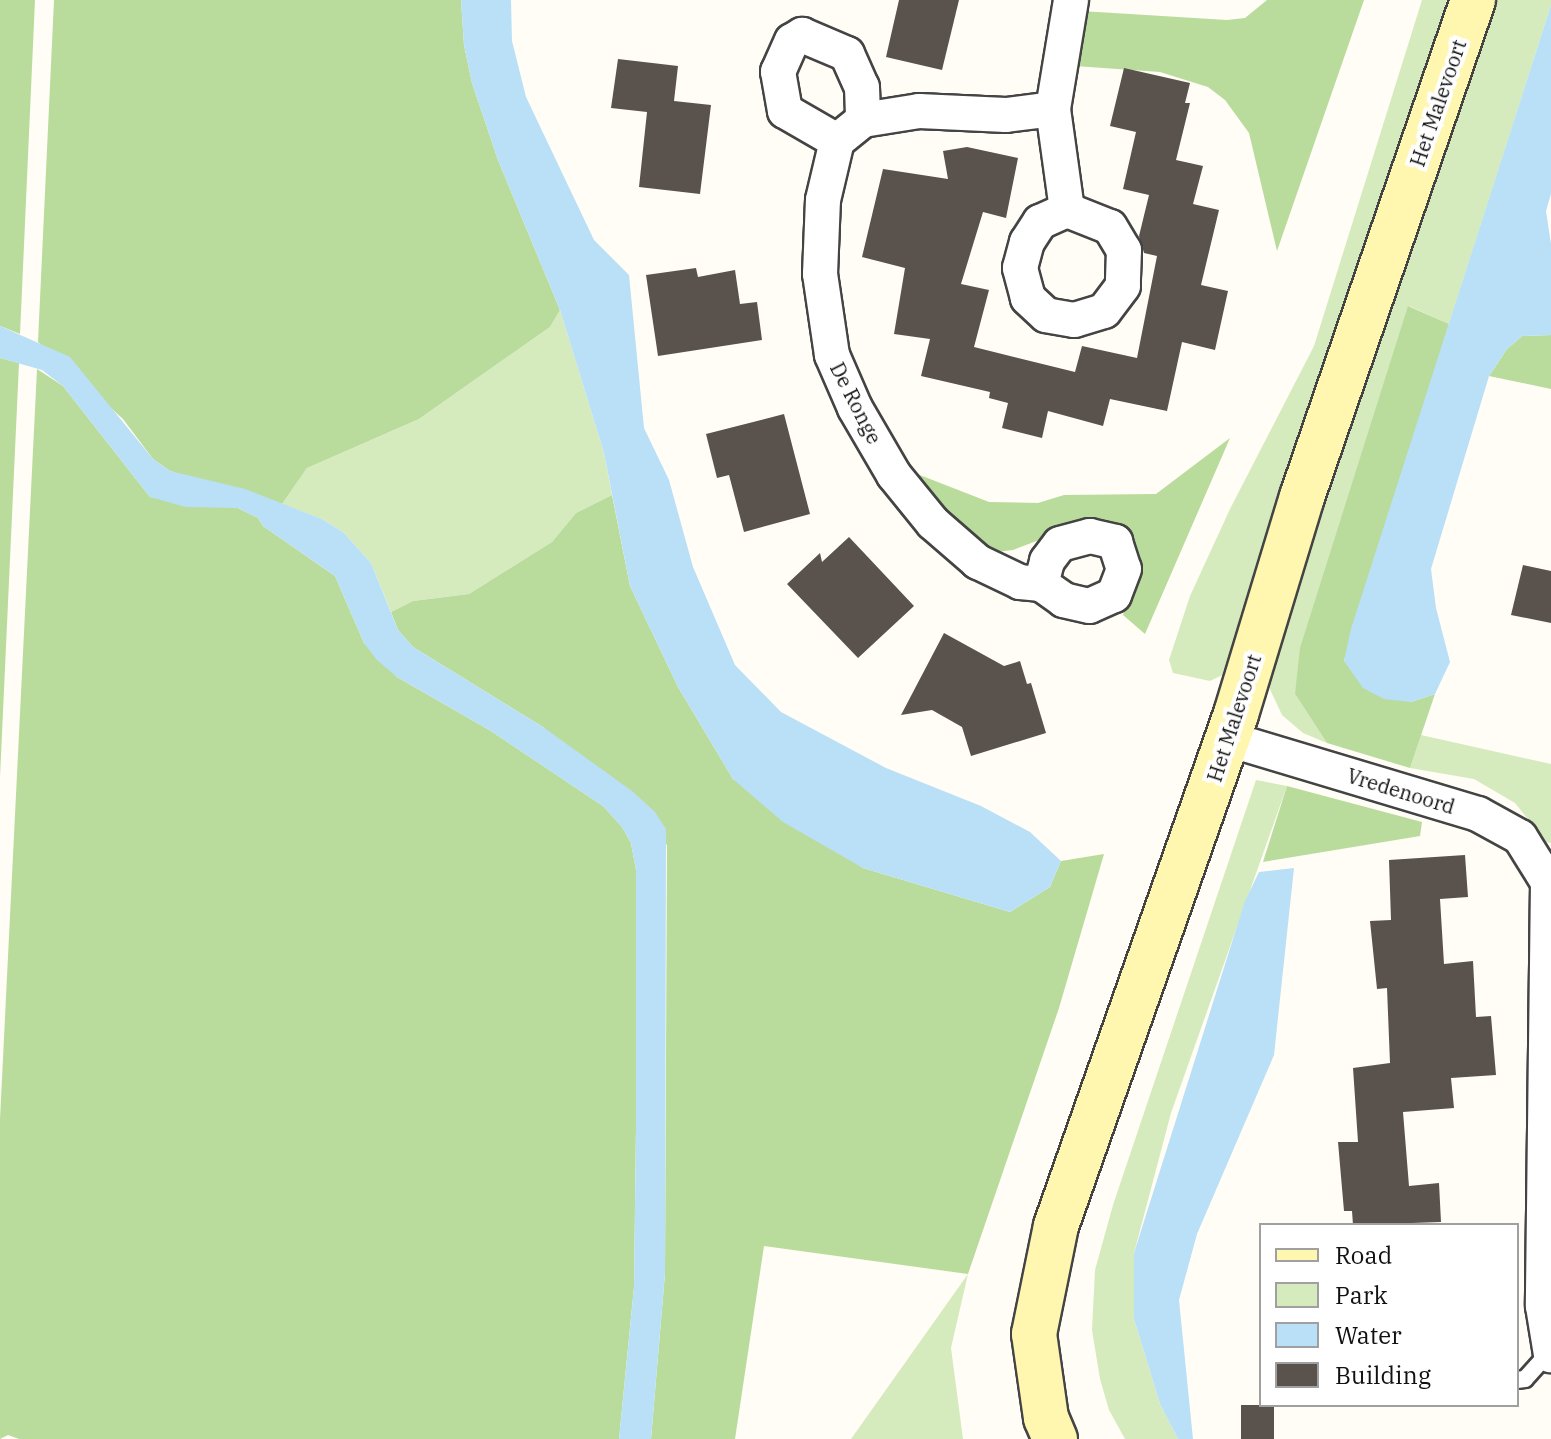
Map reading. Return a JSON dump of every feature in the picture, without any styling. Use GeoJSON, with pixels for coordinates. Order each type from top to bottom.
{"type":"FeatureCollection","features":[{"type":"Feature","properties":{"kind":"street"},"geometry":{"type":"LineString","coordinates":[[1067,210],[1053,109],[1071,0]]}},
{"type":"Feature","properties":{"kind":"street","name":"Het Malevoort"},"geometry":{"type":"LineString","coordinates":[[1055,1439],[1046,1418],[1034,1334],[1056,1226],[1228,739],[1302,497],[1473,0]]}},
{"type":"Feature","properties":{"kind":"street"},"geometry":{"type":"LineString","coordinates":[[863,120],[862,87],[847,54],[802,35],[792,41],[778,72],[785,111],[837,141],[863,120],[919,111],[1006,115],[1053,109]]}},
{"type":"Feature","properties":{"kind":"street","name":"De Ronge"},"geometry":{"type":"LineString","coordinates":[[837,141],[823,200],[820,274],[832,355],[855,408],[894,475],[933,523],[978,562],[1020,582],[1041,584]]}},
{"type":"Feature","properties":{"kind":"street","name":"Vredenoord"},"geometry":{"type":"LineString","coordinates":[[1228,739],[1478,814],[1520,837],[1549,881],[1543,1306],[1550,1354]]}},
{"type":"Feature","properties":{"kind":"lane"},"geometry":{"type":"LineString","coordinates":[[1519,1380],[1525,1379],[1550,1354]]}},
{"type":"Feature","properties":{"kind":"green space"},"geometry":{"type":"Polygon","coordinates":[[[0,0],[35,0],[20,334],[0,326],[0,0]]]}},
{"type":"Feature","properties":{"kind":"green space"},"geometry":{"type":"Polygon","coordinates":[[[54,0],[461,0],[464,45],[472,83],[498,160],[560,310],[550,327],[419,419],[307,468],[282,504],[170,471],[153,459],[123,419],[38,342],[54,0]]]}},
{"type":"Feature","properties":{"kind":"green space"},"geometry":{"type":"Polygon","coordinates":[[[1267,0],[1364,0],[1277,251],[1249,133],[1225,100],[1208,87],[1160,72],[1075,66],[1081,11],[1227,20],[1245,18],[1267,0]]]}},
{"type":"Feature","properties":{"kind":"green space"},"geometry":{"type":"Polygon","coordinates":[[[1422,0],[1447,0],[1222,675],[1210,681],[1173,673],[1169,660],[1190,596],[1230,509],[1314,346],[1422,0]]]}},
{"type":"Feature","properties":{"kind":"green space"},"geometry":{"type":"Polygon","coordinates":[[[1489,0],[1551,0],[1551,5],[1449,324],[1409,306],[1295,694],[1327,743],[1303,733],[1282,715],[1268,685],[1322,494],[1379,324],[1448,144],[1477,29],[1489,0]]]}},
{"type":"Feature","properties":{"kind":"green space"},"geometry":{"type":"Polygon","coordinates":[[[1408,306],[1449,324],[1344,661],[1411,702],[1435,694],[1410,768],[1327,743],[1295,694],[1300,648],[1408,306]]]}},
{"type":"Feature","properties":{"kind":"green space"},"geometry":{"type":"Polygon","coordinates":[[[560,310],[604,453],[612,495],[576,513],[552,542],[469,594],[413,601],[391,612],[371,563],[343,532],[322,519],[282,504],[307,468],[419,419],[550,327],[560,310]]]}},
{"type":"Feature","properties":{"kind":"green space"},"geometry":{"type":"Polygon","coordinates":[[[1551,335],[1551,389],[1489,376],[1507,349],[1522,336],[1551,335]]]}},
{"type":"Feature","properties":{"kind":"green space"},"geometry":{"type":"Polygon","coordinates":[[[0,358],[19,363],[0,777],[0,358]]]}},
{"type":"Feature","properties":{"kind":"green space"},"geometry":{"type":"Polygon","coordinates":[[[37,369],[63,386],[150,497],[238,508],[258,518],[263,526],[335,576],[364,643],[397,677],[491,731],[603,806],[622,827],[631,843],[636,870],[634,1287],[619,1439],[19,1439],[8,1435],[0,1439],[0,1119],[37,369]]]}},
{"type":"Feature","properties":{"kind":"green space"},"geometry":{"type":"Polygon","coordinates":[[[1230,438],[1145,634],[1123,615],[1136,575],[1079,525],[1013,550],[996,552],[979,546],[907,470],[989,502],[1038,503],[1064,495],[1156,494],[1230,438]]]}},
{"type":"Feature","properties":{"kind":"green space"},"geometry":{"type":"Polygon","coordinates":[[[612,495],[630,586],[678,687],[733,779],[863,868],[1010,912],[1050,887],[1061,861],[1104,854],[1059,1008],[968,1274],[764,1246],[735,1439],[651,1439],[665,1273],[667,845],[543,727],[413,647],[398,630],[391,612],[413,601],[469,594],[552,542],[576,513],[612,495]]]}},
{"type":"Feature","properties":{"kind":"green space"},"geometry":{"type":"Polygon","coordinates":[[[1421,735],[1551,764],[1551,843],[1546,842],[1515,803],[1474,779],[1410,768],[1421,735]]]}},
{"type":"Feature","properties":{"kind":"green space"},"geometry":{"type":"Polygon","coordinates":[[[1256,780],[1287,786],[1171,1113],[1134,1253],[1134,1319],[1160,1404],[1178,1439],[1125,1439],[1109,1410],[1100,1379],[1092,1330],[1095,1270],[1113,1205],[1256,780]]]}},
{"type":"Feature","properties":{"kind":"green space"},"geometry":{"type":"Polygon","coordinates":[[[1287,786],[1422,822],[1420,836],[1263,862],[1287,786]]]}},
{"type":"Feature","properties":{"kind":"green space"},"geometry":{"type":"Polygon","coordinates":[[[968,1274],[951,1348],[963,1439],[851,1439],[968,1274]]]}},
{"type":"Feature","properties":{"kind":"water"},"geometry":{"type":"Polygon","coordinates":[[[461,0],[511,0],[512,41],[526,97],[594,240],[629,275],[644,428],[669,480],[693,567],[735,665],[781,712],[886,768],[981,806],[1030,832],[1061,861],[1050,887],[1010,912],[863,868],[783,822],[733,779],[678,687],[630,586],[604,453],[560,310],[498,160],[472,83],[464,45],[461,0]]]}},
{"type":"Feature","properties":{"kind":"water"},"geometry":{"type":"Polygon","coordinates":[[[1551,5],[1551,194],[1546,211],[1551,244],[1551,335],[1522,336],[1507,349],[1489,376],[1431,569],[1436,608],[1450,662],[1435,694],[1411,702],[1384,699],[1363,688],[1344,661],[1351,629],[1551,5]]]}},
{"type":"Feature","properties":{"kind":"water"},"geometry":{"type":"Polygon","coordinates":[[[0,326],[70,357],[153,459],[170,471],[245,489],[322,519],[343,532],[371,563],[398,630],[413,647],[543,727],[632,791],[655,812],[666,829],[665,1273],[651,1439],[619,1439],[634,1287],[636,1127],[636,870],[631,843],[622,827],[603,806],[491,731],[397,677],[377,660],[364,643],[335,576],[263,526],[258,518],[238,508],[186,507],[150,497],[63,386],[42,370],[0,358],[0,326]]]}},
{"type":"Feature","properties":{"kind":"water"},"geometry":{"type":"Polygon","coordinates":[[[1294,868],[1274,1055],[1197,1234],[1179,1300],[1193,1439],[1178,1439],[1160,1404],[1134,1319],[1134,1253],[1245,901],[1259,872],[1294,868]]]}},
{"type":"Feature","properties":{"kind":"building"},"geometry":{"type":"Polygon","coordinates":[[[899,0],[959,0],[942,70],[886,57],[899,0]]]}},
{"type":"Feature","properties":{"kind":"building"},"geometry":{"type":"Polygon","coordinates":[[[618,59],[678,66],[674,101],[711,105],[700,194],[639,187],[647,112],[611,108],[618,59]]]}},
{"type":"Feature","properties":{"kind":"building"},"geometry":{"type":"Polygon","coordinates":[[[1124,68],[1190,83],[1185,103],[1190,103],[1176,160],[1203,166],[1193,204],[1219,210],[1201,285],[1228,291],[1215,350],[1182,342],[1167,411],[1110,399],[1103,426],[1048,411],[1042,438],[1002,428],[1008,403],[989,398],[990,392],[921,376],[930,339],[894,334],[905,268],[862,257],[883,169],[948,179],[943,151],[967,147],[1018,158],[1006,218],[983,212],[961,284],[989,290],[974,347],[1075,372],[1082,346],[1137,358],[1157,256],[1144,253],[1139,236],[1149,195],[1123,189],[1136,132],[1110,126],[1124,68]]]}},
{"type":"Feature","properties":{"kind":"building"},"geometry":{"type":"Polygon","coordinates":[[[696,268],[698,277],[735,270],[740,304],[757,302],[762,340],[658,356],[646,275],[696,268]]]}},
{"type":"Feature","properties":{"kind":"building"},"geometry":{"type":"Polygon","coordinates":[[[784,414],[810,514],[744,532],[729,475],[717,478],[706,434],[784,414]]]}},
{"type":"Feature","properties":{"kind":"building"},"geometry":{"type":"Polygon","coordinates":[[[849,537],[914,606],[858,658],[787,584],[820,553],[822,562],[849,537]]]}},
{"type":"Feature","properties":{"kind":"building"},"geometry":{"type":"Polygon","coordinates":[[[1523,565],[1551,571],[1551,623],[1511,615],[1523,565]]]}},
{"type":"Feature","properties":{"kind":"building"},"geometry":{"type":"Polygon","coordinates":[[[944,633],[1004,666],[1020,661],[1027,684],[1031,683],[1046,733],[971,756],[962,727],[932,710],[901,715],[944,633]]]}},
{"type":"Feature","properties":{"kind":"building"},"geometry":{"type":"Polygon","coordinates":[[[1465,855],[1468,897],[1440,899],[1444,964],[1473,961],[1476,1017],[1491,1016],[1496,1075],[1451,1078],[1454,1108],[1403,1112],[1409,1186],[1439,1183],[1441,1222],[1353,1223],[1352,1211],[1344,1211],[1338,1142],[1358,1142],[1353,1068],[1390,1063],[1387,988],[1377,989],[1370,921],[1391,920],[1389,860],[1465,855]]]}},
{"type":"Feature","properties":{"kind":"building"},"geometry":{"type":"Polygon","coordinates":[[[1241,1405],[1274,1407],[1274,1439],[1241,1439],[1241,1405]]]}}]}
